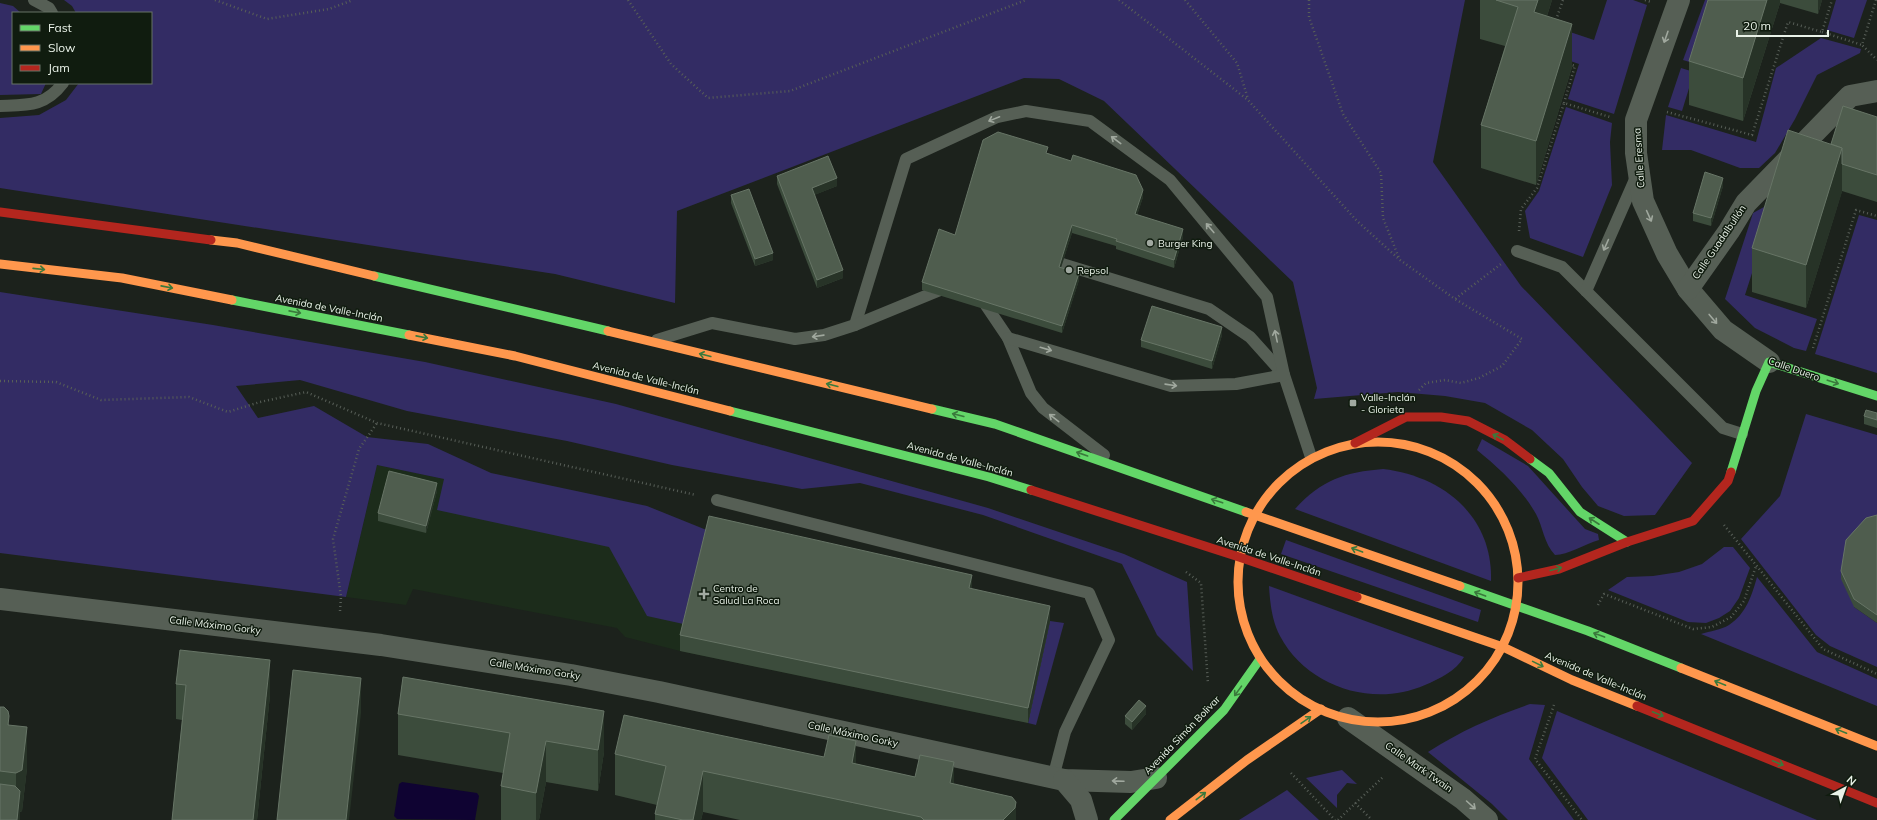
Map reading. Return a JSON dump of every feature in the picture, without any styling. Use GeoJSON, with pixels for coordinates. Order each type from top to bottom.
{"type":"FeatureCollection","features":[{"type":"Feature","properties":{"kind":"main road"},"geometry":{"type":"LineString","coordinates":[[0,212],[237,243],[995,424],[1516,607],[1610,638],[1877,746]]}},
{"type":"Feature","properties":{"kind":"main road","name":"Avenida de Valle-Inclán"},"geometry":{"type":"LineString","coordinates":[[0,264],[122,278],[515,356],[989,477],[1239,557],[1503,647],[1572,680],[1877,803]]}},
{"type":"Feature","properties":{"kind":"main road"},"geometry":{"type":"LineString","coordinates":[[1518,578],[1559,569],[1627,542],[1693,522],[1728,482],[1756,391],[1769,362]]}},
{"type":"Feature","properties":{"kind":"main road","name":"Calle Duero"},"geometry":{"type":"LineString","coordinates":[[1769,362],[1877,396]]}},
{"type":"Feature","properties":{"kind":"main road"},"geometry":{"type":"LineString","coordinates":[[1355,443],[1406,417],[1440,417],[1468,421],[1505,440],[1549,473],[1580,512],[1627,542]]}},
{"type":"Feature","properties":{"kind":"main road"},"geometry":{"type":"LineString","coordinates":[[1355,443],[1403,443],[1447,460],[1484,490],[1509,531],[1518,578],[1516,607],[1503,647],[1483,676],[1456,699],[1425,714],[1391,722],[1348,718],[1321,709],[1287,688],[1260,659],[1240,610],[1239,557],[1254,514],[1269,491],[1284,477],[1311,457],[1332,448],[1355,443]]}},
{"type":"Feature","properties":{"kind":"main road","name":"Avenida Simón Bolivar"},"geometry":{"type":"LineString","coordinates":[[1114,820],[1224,710],[1260,659]]}},
{"type":"Feature","properties":{"kind":"main road"},"geometry":{"type":"LineString","coordinates":[[1170,820],[1247,760],[1321,709]]}},
{"type":"Feature","properties":{"kind":"street","name":"Calle Eresma"},"geometry":{"type":"LineString","coordinates":[[1679,0],[1636,120],[1636,152],[1643,201],[1667,254],[1688,289]]}},
{"type":"Feature","properties":{"kind":"street","name":"Calle Guadalbullón"},"geometry":{"type":"LineString","coordinates":[[1688,289],[1729,231],[1746,203],[1850,96],[1877,91]]}},
{"type":"Feature","properties":{"kind":"street","name":"Calle Duero"},"geometry":{"type":"LineString","coordinates":[[1688,289],[1723,330],[1769,362]]}},
{"type":"Feature","properties":{"kind":"street","name":"Calle Máximo Gorky"},"geometry":{"type":"LineString","coordinates":[[0,599],[381,645],[571,675],[659,692],[1059,779],[1131,782],[1156,778]]}},
{"type":"Feature","properties":{"kind":"street","name":"Calle Mark Twain"},"geometry":{"type":"LineString","coordinates":[[1348,718],[1463,798],[1487,820]]}},
{"type":"Feature","properties":{"kind":"street"},"geometry":{"type":"LineString","coordinates":[[1059,779],[1081,800],[1087,820]]}},
{"type":"Feature","properties":{"kind":"lane"},"geometry":{"type":"LineString","coordinates":[[34,0],[49,8],[51,12]]}},
{"type":"Feature","properties":{"kind":"lane"},"geometry":{"type":"LineString","coordinates":[[0,106],[36,104],[57,92],[62,84]]}},
{"type":"Feature","properties":{"kind":"lane"},"geometry":{"type":"LineString","coordinates":[[855,325],[906,158],[997,117],[1026,111],[1090,121],[1170,180],[1267,297],[1284,374],[1311,457]]}},
{"type":"Feature","properties":{"kind":"lane"},"geometry":{"type":"LineString","coordinates":[[1586,291],[1639,171]]}},
{"type":"Feature","properties":{"kind":"lane"},"geometry":{"type":"LineString","coordinates":[[1517,251],[1562,267],[1723,428],[1742,434]]}},
{"type":"Feature","properties":{"kind":"lane"},"geometry":{"type":"LineString","coordinates":[[1037,256],[1209,309],[1250,337],[1284,374]]}},
{"type":"Feature","properties":{"kind":"lane"},"geometry":{"type":"LineString","coordinates":[[651,342],[712,323],[795,339],[824,335],[855,325],[954,284]]}},
{"type":"Feature","properties":{"kind":"lane"},"geometry":{"type":"LineString","coordinates":[[976,290],[1008,338],[1031,393],[1043,408],[1119,467]]}},
{"type":"Feature","properties":{"kind":"lane"},"geometry":{"type":"LineString","coordinates":[[1008,338],[1171,386],[1236,384],[1284,374]]}},
{"type":"Feature","properties":{"kind":"lane"},"geometry":{"type":"LineString","coordinates":[[717,500],[1090,593],[1108,640],[1065,732],[1059,779]]}},
{"type":"Feature","properties":{"kind":"path"},"geometry":{"type":"LineString","coordinates":[[215,0],[267,19],[329,9],[353,0]]}},
{"type":"Feature","properties":{"kind":"path"},"geometry":{"type":"LineString","coordinates":[[628,0],[671,64],[708,98],[790,91],[1026,0]]}},
{"type":"Feature","properties":{"kind":"path"},"geometry":{"type":"LineString","coordinates":[[1119,0],[1248,100],[1357,221],[1400,260],[1455,299],[1522,339],[1502,366],[1479,378],[1461,383],[1445,380],[1426,383],[1416,393],[1406,417]]}},
{"type":"Feature","properties":{"kind":"path"},"geometry":{"type":"LineString","coordinates":[[1185,0],[1237,63],[1248,100]]}},
{"type":"Feature","properties":{"kind":"path"},"geometry":{"type":"LineString","coordinates":[[1309,0],[1309,17],[1343,114],[1381,173],[1383,218],[1400,260]]}},
{"type":"Feature","properties":{"kind":"path"},"geometry":{"type":"LineString","coordinates":[[1556,21],[1562,0]]}},
{"type":"Feature","properties":{"kind":"path"},"geometry":{"type":"LineString","coordinates":[[1645,0],[1649,1]]}},
{"type":"Feature","properties":{"kind":"path"},"geometry":{"type":"LineString","coordinates":[[1822,32],[1832,0]]}},
{"type":"Feature","properties":{"kind":"path"},"geometry":{"type":"LineString","coordinates":[[1862,45],[1876,0]]}},
{"type":"Feature","properties":{"kind":"path"},"geometry":{"type":"LineString","coordinates":[[1662,110],[1752,135],[1788,22],[1862,45],[1877,60]]}},
{"type":"Feature","properties":{"kind":"path"},"geometry":{"type":"LineString","coordinates":[[1455,299],[1517,251],[1521,209],[1537,188],[1576,66],[1563,62]]}},
{"type":"Feature","properties":{"kind":"path"},"geometry":{"type":"LineString","coordinates":[[1564,103],[1613,118]]}},
{"type":"Feature","properties":{"kind":"path"},"geometry":{"type":"LineString","coordinates":[[1813,347],[1856,210],[1877,216]]}},
{"type":"Feature","properties":{"kind":"path"},"geometry":{"type":"LineString","coordinates":[[0,381],[56,382],[101,400],[190,397],[228,412],[260,402],[306,392],[377,423],[717,500]]}},
{"type":"Feature","properties":{"kind":"path"},"geometry":{"type":"LineString","coordinates":[[340,611],[342,597],[333,539],[359,449],[377,423]]}},
{"type":"Feature","properties":{"kind":"path"},"geometry":{"type":"LineString","coordinates":[[1708,505],[1823,649],[1877,674]]}},
{"type":"Feature","properties":{"kind":"path"},"geometry":{"type":"LineString","coordinates":[[1596,604],[1604,594],[1693,629],[1712,627],[1730,617],[1744,600],[1756,566]]}},
{"type":"Feature","properties":{"kind":"path"},"geometry":{"type":"LineString","coordinates":[[1186,572],[1201,582],[1208,684]]}},
{"type":"Feature","properties":{"kind":"path"},"geometry":{"type":"LineString","coordinates":[[1554,705],[1535,759],[1582,820]]}},
{"type":"Feature","properties":{"kind":"path"},"geometry":{"type":"LineString","coordinates":[[1290,773],[1335,820]]}},
{"type":"Feature","properties":{"kind":"path"},"geometry":{"type":"LineString","coordinates":[[1338,820],[1385,775]]}},
{"type":"Feature","properties":{"kind":"path"},"geometry":{"type":"LineString","coordinates":[[1355,803],[1372,820]]}},
{"type":"Feature","properties":{"kind":"shaded area"},"geometry":{"type":"Polygon","coordinates":[[[64,0],[1465,0],[1433,162],[1521,286],[1692,463],[1655,515],[1624,516],[1598,506],[1582,487],[1563,459],[1532,430],[1485,403],[1445,396],[1398,392],[1314,399],[1317,388],[1293,282],[1104,101],[1059,79],[1024,78],[677,211],[675,303],[555,274],[0,188],[0,118],[39,115],[66,100],[78,84],[152,84],[152,12],[75,12],[72,6],[64,0]]]}},
{"type":"Feature","properties":{"kind":"shaded area"},"geometry":{"type":"Polygon","coordinates":[[[1607,0],[1633,0],[1647,5],[1614,114],[1568,99],[1579,64],[1559,57],[1567,31],[1594,40],[1607,0]]]}},
{"type":"Feature","properties":{"kind":"shaded area"},"geometry":{"type":"Polygon","coordinates":[[[1705,0],[1717,0],[1696,64],[1683,60],[1705,0]]]}},
{"type":"Feature","properties":{"kind":"shaded area"},"geometry":{"type":"Polygon","coordinates":[[[1836,0],[1867,0],[1854,38],[1827,30],[1836,0]]]}},
{"type":"Feature","properties":{"kind":"shaded area"},"geometry":{"type":"Polygon","coordinates":[[[0,3],[13,6],[20,12],[12,12],[12,84],[46,84],[41,94],[0,95],[0,3]]]}},
{"type":"Feature","properties":{"kind":"shaded area"},"geometry":{"type":"Polygon","coordinates":[[[1821,38],[1861,49],[1860,53],[1817,75],[1795,119],[1775,153],[1759,168],[1740,168],[1691,150],[1662,150],[1666,115],[1756,142],[1776,68],[1821,38]]]}},
{"type":"Feature","properties":{"kind":"shaded area"},"geometry":{"type":"Polygon","coordinates":[[[1681,68],[1694,72],[1682,111],[1668,107],[1681,68]]]}},
{"type":"Feature","properties":{"kind":"shaded area"},"geometry":{"type":"Polygon","coordinates":[[[1566,107],[1612,123],[1610,142],[1612,185],[1583,257],[1530,238],[1525,211],[1539,191],[1566,107]]]}},
{"type":"Feature","properties":{"kind":"shaded area"},"geometry":{"type":"Polygon","coordinates":[[[1775,201],[1745,295],[1817,319],[1806,351],[1794,348],[1755,328],[1725,299],[1753,213],[1775,201]]]}},
{"type":"Feature","properties":{"kind":"shaded area"},"geometry":{"type":"Polygon","coordinates":[[[1859,215],[1877,220],[1877,373],[1815,354],[1859,215]]]}},
{"type":"Feature","properties":{"kind":"shaded area"},"geometry":{"type":"Polygon","coordinates":[[[0,292],[213,325],[425,362],[616,404],[988,508],[1124,554],[1187,582],[1193,671],[1157,635],[1122,564],[983,515],[860,483],[802,489],[672,465],[567,441],[407,411],[300,380],[236,386],[258,418],[314,406],[367,437],[428,444],[491,473],[647,506],[709,531],[688,625],[647,616],[609,547],[437,510],[444,479],[377,465],[346,597],[0,553],[0,292]]]}},
{"type":"Feature","properties":{"kind":"shaded area"},"geometry":{"type":"Polygon","coordinates":[[[1806,414],[1877,435],[1877,522],[1854,607],[1877,623],[1877,667],[1830,646],[1816,635],[1741,539],[1780,496],[1806,414]]]}},
{"type":"Feature","properties":{"kind":"shaded area"},"geometry":{"type":"Polygon","coordinates":[[[1482,439],[1528,466],[1585,529],[1598,534],[1599,540],[1560,555],[1555,555],[1548,546],[1536,514],[1524,496],[1502,472],[1477,450],[1482,439]]]}},
{"type":"Feature","properties":{"kind":"shaded area","name":"Centro de Salud La Roca"},"geometry":{"type":"Polygon","coordinates":[[[377,465],[444,479],[1050,621],[1028,723],[680,651],[625,637],[617,628],[413,589],[406,605],[346,597],[377,465]]]}},
{"type":"Feature","properties":{"kind":"shaded area"},"geometry":{"type":"Polygon","coordinates":[[[1383,469],[1405,473],[1425,480],[1444,490],[1460,503],[1474,519],[1483,537],[1489,558],[1491,581],[1295,509],[1314,491],[1334,479],[1357,472],[1383,469]]]}},
{"type":"Feature","properties":{"kind":"shaded area"},"geometry":{"type":"Polygon","coordinates":[[[1286,540],[1481,610],[1478,622],[1281,554],[1286,540]]]}},
{"type":"Feature","properties":{"kind":"shaded area"},"geometry":{"type":"Polygon","coordinates":[[[1724,547],[1733,547],[1750,568],[1739,598],[1730,611],[1719,618],[1706,623],[1688,622],[1608,590],[1627,577],[1653,576],[1679,572],[1702,564],[1724,547]]]}},
{"type":"Feature","properties":{"kind":"shaded area"},"geometry":{"type":"Polygon","coordinates":[[[1757,577],[1817,652],[1877,679],[1877,706],[1701,634],[1723,628],[1735,621],[1748,604],[1757,577]]]}},
{"type":"Feature","properties":{"kind":"shaded area"},"geometry":{"type":"Polygon","coordinates":[[[1269,586],[1464,657],[1452,670],[1441,677],[1425,685],[1405,692],[1384,694],[1363,693],[1343,688],[1324,680],[1307,668],[1292,654],[1280,636],[1275,624],[1269,586]]]}},
{"type":"Feature","properties":{"kind":"shaded area"},"geometry":{"type":"Polygon","coordinates":[[[1050,621],[1064,623],[1036,725],[1028,723],[1050,621]]]}},
{"type":"Feature","properties":{"kind":"shaded area"},"geometry":{"type":"Polygon","coordinates":[[[1530,704],[1545,705],[1529,759],[1574,820],[1508,820],[1492,804],[1428,752],[1453,737],[1478,725],[1530,704]]]}},
{"type":"Feature","properties":{"kind":"shaded area"},"geometry":{"type":"Polygon","coordinates":[[[1557,711],[1817,820],[1588,820],[1542,758],[1557,711]]]}},
{"type":"Feature","properties":{"kind":"shaded area"},"geometry":{"type":"Polygon","coordinates":[[[1342,770],[1357,784],[1347,783],[1337,795],[1337,808],[1306,778],[1342,770]]]}},
{"type":"Feature","properties":{"kind":"shaded area"},"geometry":{"type":"Polygon","coordinates":[[[402,782],[477,793],[479,796],[475,820],[397,819],[394,816],[399,784],[402,782]]]}},
{"type":"Feature","properties":{"kind":"shaded area"},"geometry":{"type":"Polygon","coordinates":[[[1287,790],[1319,820],[1239,820],[1287,790]]]}},
{"type":"Feature","properties":{"kind":"building"},"geometry":{"type":"Polygon","coordinates":[[[1496,0],[1538,0],[1534,12],[1572,24],[1536,141],[1481,125],[1518,7],[1496,0]]]}},
{"type":"Feature","properties":{"kind":"building"},"geometry":{"type":"Polygon","coordinates":[[[1708,0],[1767,0],[1743,78],[1689,61],[1708,0]]]}},
{"type":"Feature","properties":{"kind":"building"},"geometry":{"type":"Polygon","coordinates":[[[1843,106],[1877,117],[1877,175],[1842,164],[1842,148],[1831,144],[1843,106]]]}},
{"type":"Feature","properties":{"kind":"building"},"geometry":{"type":"Polygon","coordinates":[[[1788,130],[1842,148],[1806,265],[1752,248],[1788,130]]]}},
{"type":"Feature","properties":{"kind":"building"},"geometry":{"type":"Polygon","coordinates":[[[998,132],[1048,147],[1046,153],[1071,161],[1073,155],[1136,175],[1143,190],[1135,214],[1183,229],[1174,260],[1116,241],[1117,239],[1072,225],[1059,267],[1079,273],[1062,326],[922,282],[939,229],[955,235],[983,140],[998,132]]]}},
{"type":"Feature","properties":{"kind":"building"},"geometry":{"type":"Polygon","coordinates":[[[828,156],[837,178],[812,188],[843,270],[817,280],[777,176],[828,156]]]}},
{"type":"Feature","properties":{"kind":"building"},"geometry":{"type":"Polygon","coordinates":[[[1705,172],[1723,178],[1711,218],[1693,213],[1705,172]]]}},
{"type":"Feature","properties":{"kind":"building"},"geometry":{"type":"Polygon","coordinates":[[[749,189],[773,253],[755,259],[731,195],[749,189]]]}},
{"type":"Feature","properties":{"kind":"building"},"geometry":{"type":"Polygon","coordinates":[[[1152,306],[1222,327],[1212,361],[1141,340],[1152,306]]]}},
{"type":"Feature","properties":{"kind":"building"},"geometry":{"type":"Polygon","coordinates":[[[1866,410],[1877,413],[1877,420],[1864,416],[1866,410]]]}},
{"type":"Feature","properties":{"kind":"building"},"geometry":{"type":"Polygon","coordinates":[[[389,471],[437,483],[426,526],[378,513],[389,471]]]}},
{"type":"Feature","properties":{"kind":"building"},"geometry":{"type":"Polygon","coordinates":[[[1877,515],[1877,615],[1854,599],[1841,571],[1846,540],[1866,518],[1877,515]]]}},
{"type":"Feature","properties":{"kind":"building"},"geometry":{"type":"Polygon","coordinates":[[[709,516],[972,575],[969,588],[1050,606],[1028,708],[680,635],[709,516]]]}},
{"type":"Feature","properties":{"kind":"building"},"geometry":{"type":"Polygon","coordinates":[[[180,650],[270,660],[253,820],[172,820],[186,685],[176,684],[180,650]]]}},
{"type":"Feature","properties":{"kind":"building"},"geometry":{"type":"Polygon","coordinates":[[[293,670],[361,678],[346,820],[277,820],[293,670]]]}},
{"type":"Feature","properties":{"kind":"building"},"geometry":{"type":"Polygon","coordinates":[[[403,677],[604,711],[598,750],[546,741],[536,793],[501,786],[510,733],[398,714],[403,677]]]}},
{"type":"Feature","properties":{"kind":"building"},"geometry":{"type":"Polygon","coordinates":[[[1139,700],[1146,706],[1132,722],[1125,716],[1139,700]]]}},
{"type":"Feature","properties":{"kind":"building"},"geometry":{"type":"Polygon","coordinates":[[[0,707],[4,707],[8,711],[8,725],[27,727],[22,770],[16,773],[0,771],[0,707]]]}},
{"type":"Feature","properties":{"kind":"building"},"geometry":{"type":"Polygon","coordinates":[[[624,715],[824,757],[829,735],[856,741],[852,763],[915,777],[920,755],[954,762],[950,783],[1012,797],[1016,802],[1015,808],[1003,820],[924,820],[921,817],[703,771],[693,820],[683,820],[655,814],[666,766],[615,754],[624,715]]]}},
{"type":"Feature","properties":{"kind":"building"},"geometry":{"type":"Polygon","coordinates":[[[0,784],[15,786],[20,791],[17,820],[0,820],[0,784]]]}},
{"type":"Feature","properties":{"kind":"traffic: fast"},"geometry":{"type":"LineString","coordinates":[[374,276],[608,331]]}},
{"type":"Feature","properties":{"kind":"traffic: fast"},"geometry":{"type":"LineString","coordinates":[[232,300],[409,335]]}},
{"type":"Feature","properties":{"kind":"traffic: fast"},"geometry":{"type":"LineString","coordinates":[[1731,472],[1756,391],[1769,362],[1877,396]]}},
{"type":"Feature","properties":{"kind":"traffic: fast"},"geometry":{"type":"LineString","coordinates":[[932,409],[995,424],[1246,512]]}},
{"type":"Feature","properties":{"kind":"traffic: fast"},"geometry":{"type":"LineString","coordinates":[[730,411],[989,477],[1031,490]]}},
{"type":"Feature","properties":{"kind":"traffic: fast"},"geometry":{"type":"LineString","coordinates":[[1530,459],[1549,473],[1580,512],[1627,542]]}},
{"type":"Feature","properties":{"kind":"traffic: fast"},"geometry":{"type":"LineString","coordinates":[[1460,586],[1588,631],[1681,668]]}},
{"type":"Feature","properties":{"kind":"traffic: fast"},"geometry":{"type":"LineString","coordinates":[[1114,820],[1224,710],[1260,659]]}},
{"type":"Feature","properties":{"kind":"traffic: slow"},"geometry":{"type":"LineString","coordinates":[[211,240],[237,243],[374,276]]}},
{"type":"Feature","properties":{"kind":"traffic: slow"},"geometry":{"type":"LineString","coordinates":[[0,264],[122,278],[232,300]]}},
{"type":"Feature","properties":{"kind":"traffic: slow"},"geometry":{"type":"LineString","coordinates":[[608,331],[932,409]]}},
{"type":"Feature","properties":{"kind":"traffic: slow"},"geometry":{"type":"LineString","coordinates":[[409,335],[515,356],[730,411]]}},
{"type":"Feature","properties":{"kind":"traffic: slow"},"geometry":{"type":"LineString","coordinates":[[1378,442],[1419,448],[1456,466],[1477,483],[1494,504],[1512,541],[1518,582],[1512,623],[1494,660],[1477,681],[1456,698],[1419,716],[1378,722],[1337,716],[1300,698],[1279,681],[1262,660],[1244,623],[1238,582],[1244,541],[1262,504],[1279,483],[1300,466],[1337,448],[1378,442]]}},
{"type":"Feature","properties":{"kind":"traffic: slow"},"geometry":{"type":"LineString","coordinates":[[1246,512],[1460,586]]}},
{"type":"Feature","properties":{"kind":"traffic: slow"},"geometry":{"type":"LineString","coordinates":[[1357,597],[1503,647],[1572,680],[1637,706]]}},
{"type":"Feature","properties":{"kind":"traffic: slow"},"geometry":{"type":"LineString","coordinates":[[1681,668],[1877,746]]}},
{"type":"Feature","properties":{"kind":"traffic: slow"},"geometry":{"type":"LineString","coordinates":[[1170,820],[1247,760],[1321,709]]}},
{"type":"Feature","properties":{"kind":"traffic: jam"},"geometry":{"type":"LineString","coordinates":[[0,212],[211,240]]}},
{"type":"Feature","properties":{"kind":"traffic: jam"},"geometry":{"type":"LineString","coordinates":[[1355,443],[1406,417],[1441,417],[1468,421],[1505,440],[1530,459]]}},
{"type":"Feature","properties":{"kind":"traffic: jam"},"geometry":{"type":"LineString","coordinates":[[1518,578],[1559,569],[1627,542],[1693,521],[1728,481],[1731,472]]}},
{"type":"Feature","properties":{"kind":"traffic: jam"},"geometry":{"type":"LineString","coordinates":[[1031,490],[1239,557],[1357,597]]}},
{"type":"Feature","properties":{"kind":"traffic: jam"},"geometry":{"type":"LineString","coordinates":[[1637,706],[1877,803]]}},
{"type":"Feature","properties":{"kind":"place","name":"Burger King"},"geometry":{"type":"Point","coordinates":[1150,243]}},
{"type":"Feature","properties":{"kind":"place","name":"Repsol"},"geometry":{"type":"Point","coordinates":[1069,270]}},
{"type":"Feature","properties":{"kind":"place","name":"Valle-Inclán - Glorieta"},"geometry":{"type":"Point","coordinates":[1353,403]}},
{"type":"Feature","properties":{"kind":"place","name":"Centro de Salud La Roca"},"geometry":{"type":"Point","coordinates":[704,594]}}]}
